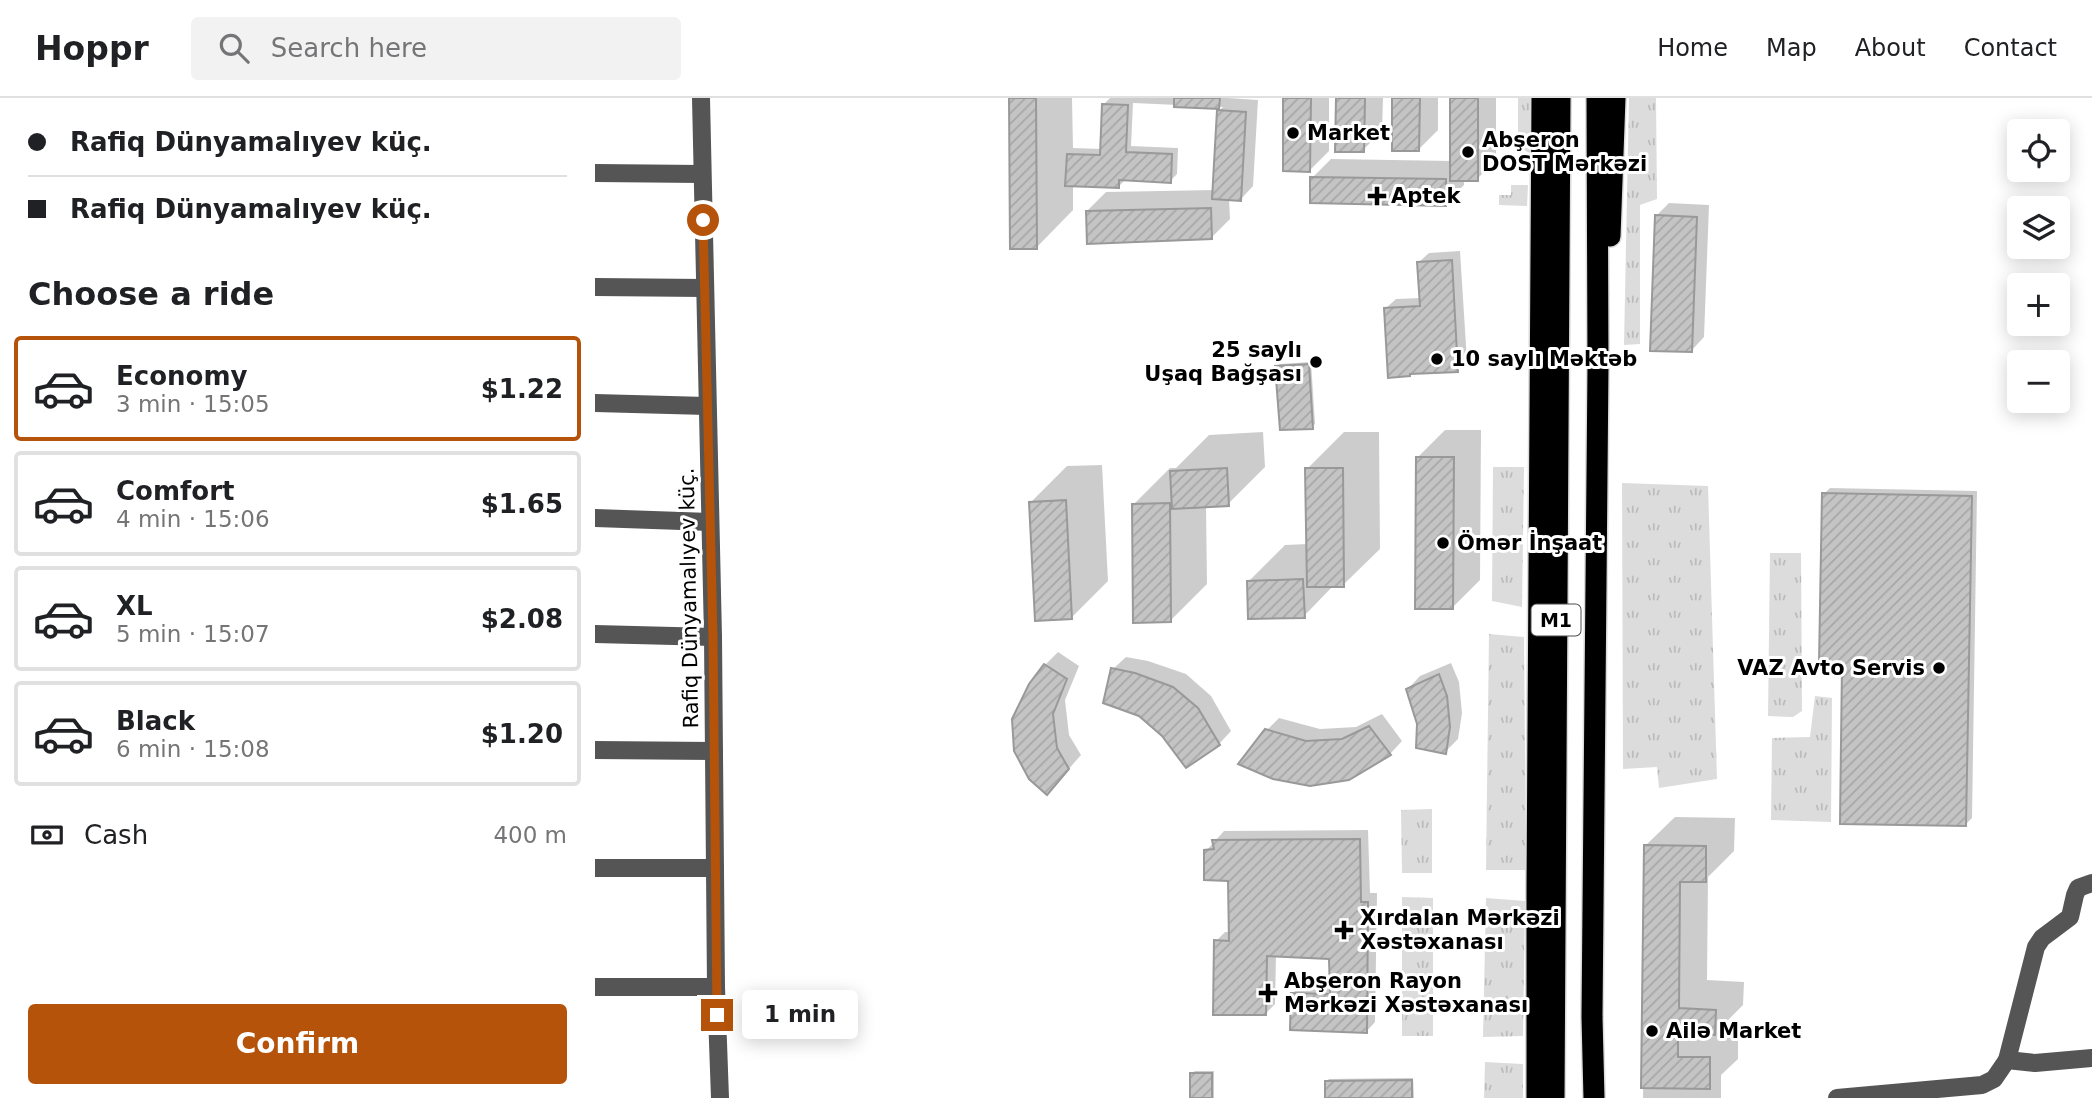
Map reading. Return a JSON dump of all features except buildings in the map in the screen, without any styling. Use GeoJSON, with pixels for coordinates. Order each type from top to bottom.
{"type":"FeatureCollection","features":[{"type":"Feature","properties":{"kind":"highway"},"geometry":{"type":"LineString","coordinates":[[1537,1098],[1542,98]]}},
{"type":"Feature","properties":{"kind":"highway","name":"M1"},"geometry":{"type":"LineString","coordinates":[[1555,1098],[1560,98]]}},
{"type":"Feature","properties":{"kind":"highway","name":"M1"},"geometry":{"type":"LineString","coordinates":[[1594,1098],[1597,98]]}},
{"type":"Feature","properties":{"kind":"highway"},"geometry":{"type":"LineString","coordinates":[[1598,346],[1611,223],[1615,98]]}},
{"type":"Feature","properties":{"kind":"street","name":"Rafiq Dünyamalıyev küç."},"geometry":{"type":"LineString","coordinates":[[701,98],[720,1098]]}},
{"type":"Feature","properties":{"kind":"street"},"geometry":{"type":"LineString","coordinates":[[595,173],[702,174]]}},
{"type":"Feature","properties":{"kind":"street"},"geometry":{"type":"LineString","coordinates":[[595,287],[704,288]]}},
{"type":"Feature","properties":{"kind":"street"},"geometry":{"type":"LineString","coordinates":[[595,403],[707,406]]}},
{"type":"Feature","properties":{"kind":"street"},"geometry":{"type":"LineString","coordinates":[[595,518],[710,522]]}},
{"type":"Feature","properties":{"kind":"street"},"geometry":{"type":"LineString","coordinates":[[595,635],[713,637]]}},
{"type":"Feature","properties":{"kind":"street"},"geometry":{"type":"LineString","coordinates":[[595,750],[714,751]]}},
{"type":"Feature","properties":{"kind":"street"},"geometry":{"type":"LineString","coordinates":[[595,868],[715,868]]}},
{"type":"Feature","properties":{"kind":"street"},"geometry":{"type":"LineString","coordinates":[[1837,1098],[1982,1085],[1994,1080],[2007,1060],[2036,947],[2042,938],[2070,917],[2078,888],[2092,883]]}},
{"type":"Feature","properties":{"kind":"street"},"geometry":{"type":"LineString","coordinates":[[595,987],[716,987]]}},
{"type":"Feature","properties":{"kind":"street"},"geometry":{"type":"LineString","coordinates":[[2007,1060],[2035,1063],[2092,1058]]}},
{"type":"Feature","properties":{"kind":"green space"},"geometry":{"type":"Polygon","coordinates":[[[1518,98],[1532,98],[1531,155],[1518,145],[1518,98]]]}},
{"type":"Feature","properties":{"kind":"green space"},"geometry":{"type":"Polygon","coordinates":[[[1629,98],[1656,98],[1657,199],[1640,205],[1640,344],[1624,345],[1629,98]]]}},
{"type":"Feature","properties":{"kind":"green space"},"geometry":{"type":"Polygon","coordinates":[[[1511,185],[1528,185],[1527,206],[1499,205],[1499,195],[1511,195],[1511,185]]]}},
{"type":"Feature","properties":{"kind":"green space"},"geometry":{"type":"Polygon","coordinates":[[[1493,467],[1524,467],[1522,607],[1492,601],[1493,467]]]}},
{"type":"Feature","properties":{"kind":"green space"},"geometry":{"type":"Polygon","coordinates":[[[1622,483],[1708,486],[1717,779],[1659,788],[1657,767],[1623,769],[1622,483]]]}},
{"type":"Feature","properties":{"kind":"green space"},"geometry":{"type":"Polygon","coordinates":[[[1770,553],[1801,553],[1802,711],[1793,717],[1768,716],[1770,553]]]}},
{"type":"Feature","properties":{"kind":"green space"},"geometry":{"type":"Polygon","coordinates":[[[1489,634],[1524,637],[1526,870],[1486,870],[1489,634]]]}},
{"type":"Feature","properties":{"kind":"green space"},"geometry":{"type":"Polygon","coordinates":[[[1815,696],[1832,698],[1831,822],[1771,820],[1772,738],[1810,737],[1815,696]]]}},
{"type":"Feature","properties":{"kind":"green space"},"geometry":{"type":"Polygon","coordinates":[[[1432,809],[1432,873],[1402,873],[1401,810],[1432,809]]]}},
{"type":"Feature","properties":{"kind":"green space"},"geometry":{"type":"Polygon","coordinates":[[[1402,897],[1433,898],[1433,1036],[1402,1036],[1402,897]]]}},
{"type":"Feature","properties":{"kind":"green space"},"geometry":{"type":"Polygon","coordinates":[[[1486,898],[1525,901],[1523,1036],[1483,1037],[1486,898]]]}},
{"type":"Feature","properties":{"kind":"green space"},"geometry":{"type":"Polygon","coordinates":[[[1485,1062],[1523,1064],[1523,1098],[1484,1098],[1485,1062]]]}},
{"type":"Feature","properties":{"kind":"place","name":"Market"},"geometry":{"type":"Point","coordinates":[1293,133]}},
{"type":"Feature","properties":{"kind":"place","name":"Abşeron DOST Mərkəzi"},"geometry":{"type":"Point","coordinates":[1468,152]}},
{"type":"Feature","properties":{"kind":"place","name":"Aptek"},"geometry":{"type":"Point","coordinates":[1377,196]}},
{"type":"Feature","properties":{"kind":"place","name":"10 saylı Məktəb"},"geometry":{"type":"Point","coordinates":[1437,359]}},
{"type":"Feature","properties":{"kind":"place","name":"25 saylı Uşaq Bağşası"},"geometry":{"type":"Point","coordinates":[1316,362]}},
{"type":"Feature","properties":{"kind":"place","name":"Ömər İnşaat"},"geometry":{"type":"Point","coordinates":[1443,543]}},
{"type":"Feature","properties":{"kind":"place","name":"VAZ Avto Servis"},"geometry":{"type":"Point","coordinates":[1939,668]}},
{"type":"Feature","properties":{"kind":"place","name":"Xırdalan Mərkəzi Xəstəxanası"},"geometry":{"type":"Point","coordinates":[1344,930]}},
{"type":"Feature","properties":{"kind":"place","name":"Abşeron Rayon Mərkəzi Xəstəxanası"},"geometry":{"type":"Point","coordinates":[1268,993]}},
{"type":"Feature","properties":{"kind":"place","name":"Ailə Market"},"geometry":{"type":"Point","coordinates":[1652,1031]}},
{"type":"Feature","properties":{"kind":"route"},"geometry":{"type":"LineString","coordinates":[[703,220],[713,637],[717,1015]]}}]}
